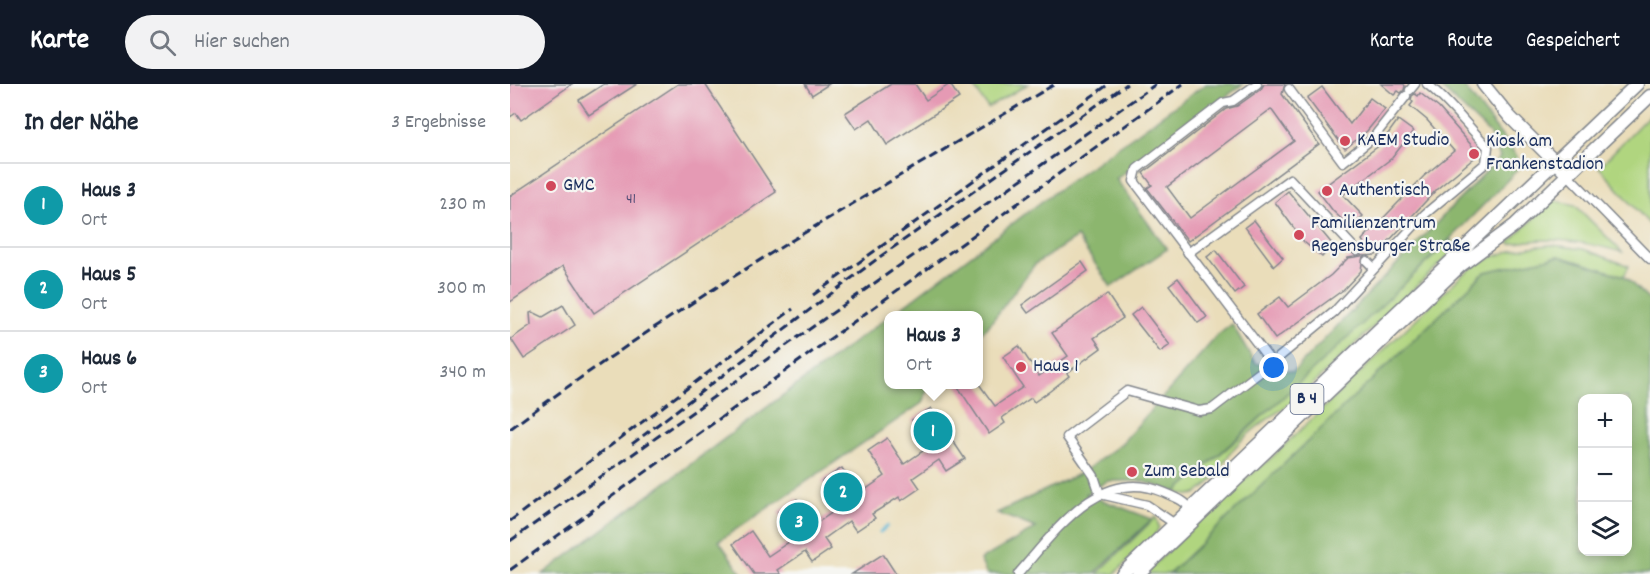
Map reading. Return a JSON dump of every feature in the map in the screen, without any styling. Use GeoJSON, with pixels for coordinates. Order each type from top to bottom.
{"type":"FeatureCollection","features":[{"type":"Feature","properties":{"kind":"main road"},"geometry":{"type":"LineString","coordinates":[[1483,84],[1568,175]]}},
{"type":"Feature","properties":{"kind":"main road","name":"B 4"},"geometry":{"type":"LineString","coordinates":[[1193,514],[1636,84]]}},
{"type":"Feature","properties":{"kind":"main road","name":"B 4"},"geometry":{"type":"LineString","coordinates":[[1122,574],[1179,527],[1463,263],[1515,225],[1650,96]]}},
{"type":"Feature","properties":{"kind":"main road","name":"B 4"},"geometry":{"type":"LineString","coordinates":[[1138,574],[1179,527]]}},
{"type":"Feature","properties":{"kind":"street"},"geometry":{"type":"LineString","coordinates":[[1257,84],[1233,101],[1223,103],[1137,169],[1134,181],[1272,363]]}},
{"type":"Feature","properties":{"kind":"street"},"geometry":{"type":"LineString","coordinates":[[1100,494],[1094,477],[1067,437],[1127,391],[1199,411],[1212,409],[1334,312],[1370,265],[1425,214],[1486,163],[1488,147],[1448,106],[1440,93],[1427,84]]}},
{"type":"Feature","properties":{"kind":"street"},"geometry":{"type":"LineString","coordinates":[[1289,89],[1343,162],[1373,138],[1410,90]]}},
{"type":"Feature","properties":{"kind":"street"},"geometry":{"type":"LineString","coordinates":[[1568,175],[1650,259]]}},
{"type":"Feature","properties":{"kind":"street"},"geometry":{"type":"LineString","coordinates":[[1188,253],[1290,179],[1357,251]]}},
{"type":"Feature","properties":{"kind":"street"},"geometry":{"type":"LineString","coordinates":[[1018,574],[1076,510],[1115,487],[1147,486],[1177,498],[1193,514]]}},
{"type":"Feature","properties":{"kind":"street"},"geometry":{"type":"LineString","coordinates":[[1100,494],[1147,505],[1179,527]]}},
{"type":"Feature","properties":{"kind":"green space"},"geometry":{"type":"Polygon","coordinates":[[[972,84],[1028,84],[988,108],[972,84]]]}},
{"type":"Feature","properties":{"kind":"green space"},"geometry":{"type":"Polygon","coordinates":[[[1206,84],[1243,84],[1116,179],[1167,249],[1111,287],[1077,237],[1035,264],[983,331],[983,311],[897,311],[1049,196],[1206,84]]]}},
{"type":"Feature","properties":{"kind":"green space"},"geometry":{"type":"Polygon","coordinates":[[[1437,84],[1462,84],[1517,156],[1519,168],[1352,334],[1176,492],[1142,481],[1107,481],[1086,494],[1152,519],[1094,574],[987,574],[980,560],[1036,528],[997,513],[1083,472],[1121,444],[1218,335],[1232,324],[1255,363],[1293,372],[1500,157],[1489,133],[1437,84]]]}},
{"type":"Feature","properties":{"kind":"green space"},"geometry":{"type":"Polygon","coordinates":[[[1650,114],[1650,225],[1599,167],[1650,114]]]}},
{"type":"Feature","properties":{"kind":"green space"},"geometry":{"type":"Polygon","coordinates":[[[1553,200],[1575,205],[1622,252],[1567,241],[1539,240],[1511,244],[1509,242],[1553,200]]]}},
{"type":"Feature","properties":{"kind":"green space"},"geometry":{"type":"Polygon","coordinates":[[[1451,240],[1458,247],[1297,399],[1245,437],[1204,488],[1191,495],[1176,492],[1240,437],[1451,240]]]}},
{"type":"Feature","properties":{"kind":"green space"},"geometry":{"type":"Polygon","coordinates":[[[1552,245],[1583,249],[1629,266],[1624,276],[1559,256],[1485,272],[1169,574],[1144,574],[1239,484],[1269,460],[1462,275],[1504,253],[1552,245]]]}},
{"type":"Feature","properties":{"kind":"green space"},"geometry":{"type":"Polygon","coordinates":[[[1559,256],[1624,276],[1650,301],[1650,574],[1169,574],[1485,272],[1559,256]]]}},
{"type":"Feature","properties":{"kind":"green space"},"geometry":{"type":"Polygon","coordinates":[[[884,320],[884,389],[927,389],[922,403],[719,541],[742,574],[543,574],[884,320]]]}},
{"type":"Feature","properties":{"kind":"green space"},"geometry":{"type":"Polygon","coordinates":[[[1156,517],[1159,527],[1155,535],[1114,574],[1097,574],[1156,517]]]}},
{"type":"Feature","properties":{"kind":"building"},"geometry":{"type":"Polygon","coordinates":[[[510,84],[572,84],[521,120],[516,113],[510,117],[510,84]]]}},
{"type":"Feature","properties":{"kind":"building"},"geometry":{"type":"Polygon","coordinates":[[[604,84],[637,84],[589,115],[579,100],[604,84]]]}},
{"type":"Feature","properties":{"kind":"building"},"geometry":{"type":"Polygon","coordinates":[[[678,84],[705,84],[776,192],[594,313],[563,266],[510,302],[510,196],[678,84]]]}},
{"type":"Feature","properties":{"kind":"building"},"geometry":{"type":"Polygon","coordinates":[[[805,84],[829,84],[812,95],[805,84]]]}},
{"type":"Feature","properties":{"kind":"building"},"geometry":{"type":"Polygon","coordinates":[[[891,84],[915,84],[926,100],[950,84],[959,98],[887,145],[871,119],[856,129],[845,113],[891,84]]]}},
{"type":"Feature","properties":{"kind":"building"},"geometry":{"type":"Polygon","coordinates":[[[1264,84],[1285,84],[1282,94],[1319,144],[1188,241],[1147,188],[1152,185],[1143,173],[1226,109],[1237,106],[1261,89],[1264,84]],[[1271,109],[1167,187],[1190,218],[1294,141],[1271,109]]]}},
{"type":"Feature","properties":{"kind":"building"},"geometry":{"type":"Polygon","coordinates":[[[1381,84],[1404,84],[1405,86],[1401,93],[1398,91],[1394,95],[1381,84]]]}},
{"type":"Feature","properties":{"kind":"building"},"geometry":{"type":"Polygon","coordinates":[[[1322,87],[1350,124],[1370,98],[1385,109],[1367,131],[1345,149],[1307,98],[1322,87]]]}},
{"type":"Feature","properties":{"kind":"building"},"geometry":{"type":"Polygon","coordinates":[[[1420,93],[1439,108],[1479,154],[1437,189],[1376,255],[1363,256],[1361,271],[1343,290],[1275,339],[1257,314],[1280,297],[1288,307],[1331,275],[1348,258],[1361,256],[1363,250],[1361,246],[1364,243],[1362,240],[1424,176],[1454,151],[1427,120],[1410,106],[1413,102],[1412,96],[1415,94],[1418,96],[1420,93]]]}},
{"type":"Feature","properties":{"kind":"building"},"geometry":{"type":"Polygon","coordinates":[[[1398,120],[1413,131],[1392,158],[1343,195],[1363,216],[1351,228],[1333,211],[1318,191],[1380,145],[1398,120]]]}},
{"type":"Feature","properties":{"kind":"building"},"geometry":{"type":"Polygon","coordinates":[[[1288,191],[1333,245],[1322,257],[1304,242],[1275,202],[1288,191]]]}},
{"type":"Feature","properties":{"kind":"building"},"geometry":{"type":"Polygon","coordinates":[[[1254,220],[1283,258],[1274,266],[1245,227],[1254,220]]]}},
{"type":"Feature","properties":{"kind":"building"},"geometry":{"type":"Polygon","coordinates":[[[1216,250],[1244,287],[1235,294],[1207,257],[1216,250]]]}},
{"type":"Feature","properties":{"kind":"building"},"geometry":{"type":"Polygon","coordinates":[[[1082,262],[1088,271],[1028,313],[1022,305],[1082,262]]]}},
{"type":"Feature","properties":{"kind":"building"},"geometry":{"type":"Polygon","coordinates":[[[1178,278],[1207,317],[1198,323],[1169,285],[1178,278]]]}},
{"type":"Feature","properties":{"kind":"building"},"geometry":{"type":"Polygon","coordinates":[[[1107,294],[1123,318],[1094,338],[1101,348],[1067,373],[1069,376],[1034,402],[1031,398],[1002,418],[1005,423],[989,434],[959,389],[983,389],[995,406],[1023,387],[1003,357],[1019,346],[1039,376],[1068,356],[1052,333],[1107,294]]]}},
{"type":"Feature","properties":{"kind":"building"},"geometry":{"type":"Polygon","coordinates":[[[563,305],[575,325],[524,359],[511,339],[531,325],[530,313],[533,312],[543,317],[563,305]]]}},
{"type":"Feature","properties":{"kind":"building"},"geometry":{"type":"Polygon","coordinates":[[[1141,307],[1170,345],[1160,352],[1131,315],[1141,307]]]}},
{"type":"Feature","properties":{"kind":"building"},"geometry":{"type":"Polygon","coordinates":[[[931,408],[965,459],[946,471],[939,460],[913,478],[920,488],[901,501],[899,497],[872,514],[875,518],[856,531],[849,521],[824,539],[831,549],[812,562],[805,552],[778,570],[781,574],[754,574],[733,544],[751,531],[768,556],[796,537],[778,512],[797,499],[814,525],[840,507],[822,481],[842,468],[859,494],[885,476],[868,451],[887,438],[904,464],[930,446],[912,420],[931,408]]]}},
{"type":"Feature","properties":{"kind":"building"},"geometry":{"type":"Polygon","coordinates":[[[883,554],[896,574],[852,574],[883,554]]]}},
{"type":"Feature","properties":{"kind":"waterway"},"geometry":{"type":"LineString","coordinates":[[880,532],[887,526]]}},
{"type":"Feature","properties":{"kind":"railway"},"geometry":{"type":"LineString","coordinates":[[510,429],[576,381],[710,292],[847,207],[1055,84]]}},
{"type":"Feature","properties":{"kind":"railway"},"geometry":{"type":"LineString","coordinates":[[813,295],[1109,84]]}},
{"type":"Feature","properties":{"kind":"railway"},"geometry":{"type":"LineString","coordinates":[[632,444],[881,256],[1127,84]]}},
{"type":"Feature","properties":{"kind":"railway"},"geometry":{"type":"LineString","coordinates":[[510,541],[1156,84]]}},
{"type":"Feature","properties":{"kind":"railway"},"geometry":{"type":"LineString","coordinates":[[510,570],[1183,84]]}},
{"type":"Feature","properties":{"kind":"railway"},"geometry":{"type":"LineString","coordinates":[[510,521],[793,309]]}},
{"type":"Feature","properties":{"kind":"place","name":"KAEM Studio"},"geometry":{"type":"Point","coordinates":[1345,141]}},
{"type":"Feature","properties":{"kind":"place","name":"Kiosk am Frankenstadion"},"geometry":{"type":"Point","coordinates":[1474,154]}},
{"type":"Feature","properties":{"kind":"place","name":"GMC"},"geometry":{"type":"Point","coordinates":[551,186]}},
{"type":"Feature","properties":{"kind":"place","name":"Authentisch"},"geometry":{"type":"Point","coordinates":[1327,191]}},
{"type":"Feature","properties":{"kind":"place","name":"Familienzentrum Regensburger Straße"},"geometry":{"type":"Point","coordinates":[1299,235]}},
{"type":"Feature","properties":{"kind":"place","name":"Haus 1"},"geometry":{"type":"Point","coordinates":[1021,367]}},
{"type":"Feature","properties":{"kind":"place","name":"Haus 3"},"geometry":{"type":"Point","coordinates":[933,431]}},
{"type":"Feature","properties":{"kind":"place","name":"Zum Sebald"},"geometry":{"type":"Point","coordinates":[1132,472]}},
{"type":"Feature","properties":{"kind":"place","name":"Haus 5"},"geometry":{"type":"Point","coordinates":[843,492]}},
{"type":"Feature","properties":{"kind":"place","name":"Haus 6"},"geometry":{"type":"Point","coordinates":[799,522]}}]}
